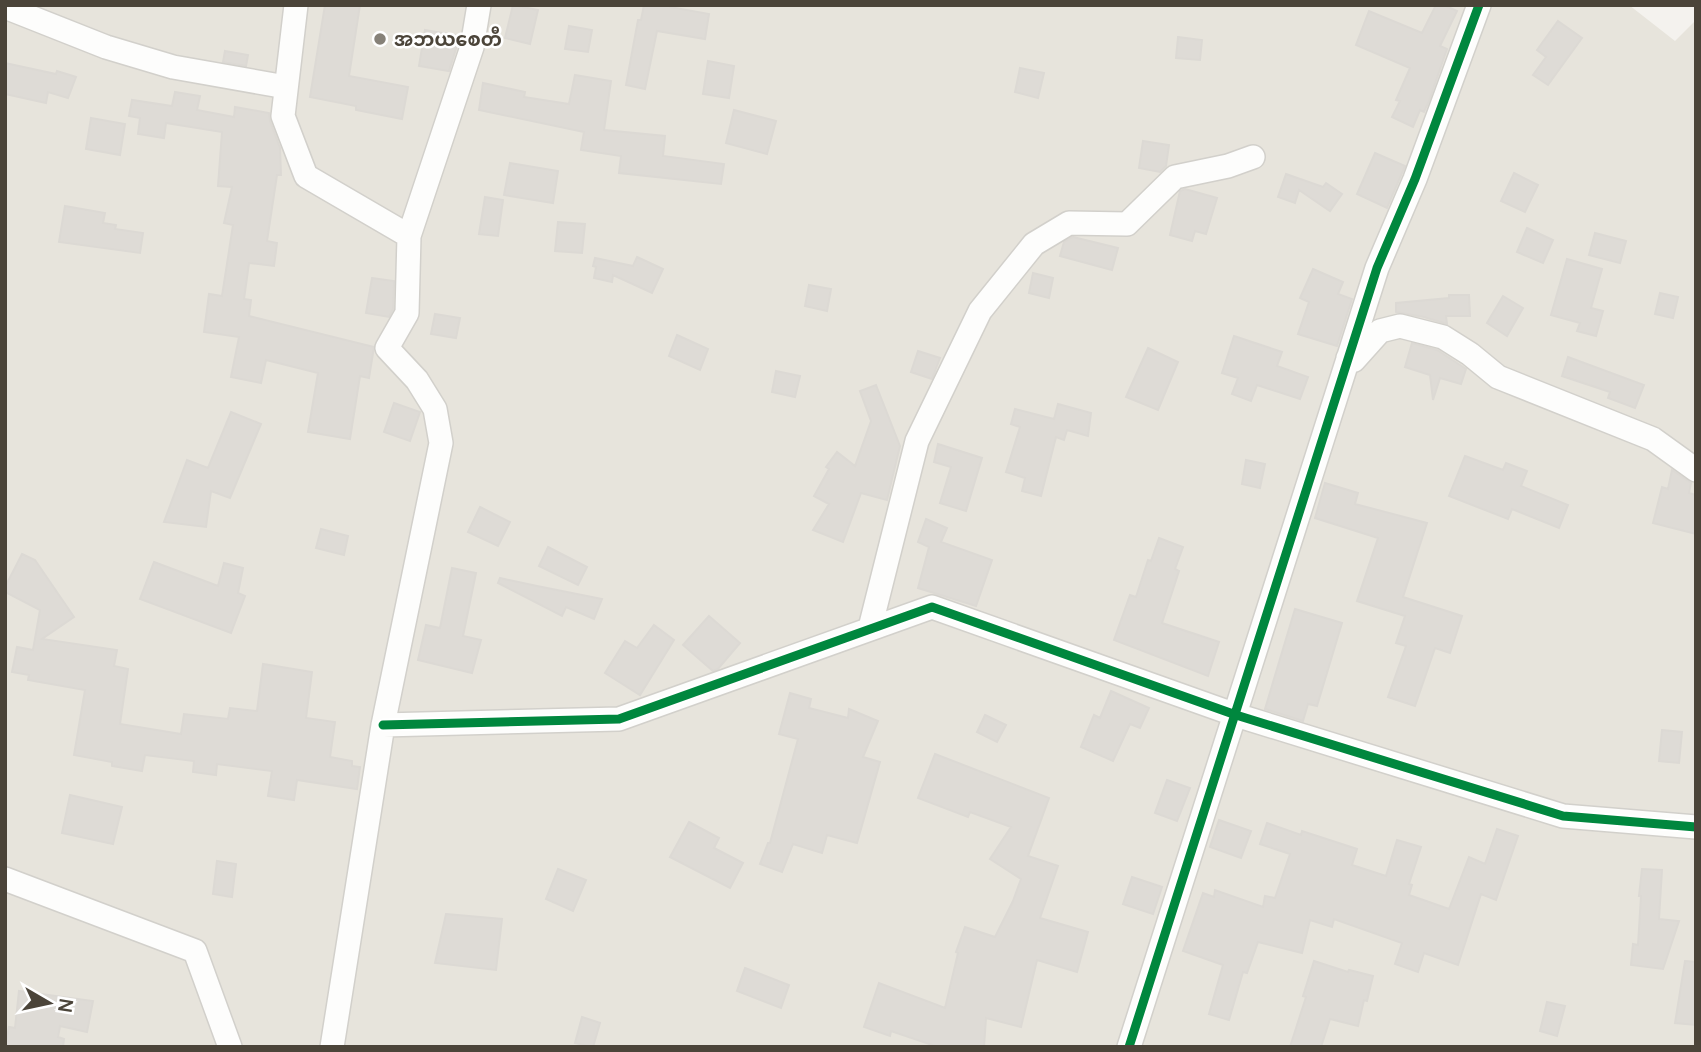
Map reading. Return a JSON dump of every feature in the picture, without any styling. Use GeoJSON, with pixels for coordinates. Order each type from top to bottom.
{"type":"FeatureCollection","features":[{"type":"Feature","properties":{"kind":"street"},"geometry":{"type":"LineString","coordinates":[[296,5],[283,116],[306,176],[409,236]]}},
{"type":"Feature","properties":{"kind":"street"},"geometry":{"type":"LineString","coordinates":[[332,1047],[383,725],[441,443],[435,409],[417,380],[387,348],[407,313],[409,236],[472,47],[479,5]]}},
{"type":"Feature","properties":{"kind":"street"},"geometry":{"type":"LineString","coordinates":[[1129,1047],[1377,268],[1415,179],[1479,5]]}},
{"type":"Feature","properties":{"kind":"street"},"geometry":{"type":"LineString","coordinates":[[5,7],[106,47],[173,67],[286,87]]}},
{"type":"Feature","properties":{"kind":"street"},"geometry":{"type":"LineString","coordinates":[[870,628],[917,441],[980,311],[1034,244],[1069,223],[1126,224],[1175,177],[1253,158]]}},
{"type":"Feature","properties":{"kind":"street"},"geometry":{"type":"LineString","coordinates":[[1348,358],[1354,360],[1380,331],[1400,326],[1443,337],[1470,354],[1498,377],[1653,439],[1696,471]]}},
{"type":"Feature","properties":{"kind":"street"},"geometry":{"type":"LineString","coordinates":[[383,725],[619,719],[932,607],[1236,715],[1563,816],[1696,827]]}},
{"type":"Feature","properties":{"kind":"street"},"geometry":{"type":"LineString","coordinates":[[5,879],[195,951],[230,1047]]}},
{"type":"Feature","properties":{"kind":"shaded area"},"geometry":{"type":"Polygon","coordinates":[[[5,5],[1629,5],[1675,41],[1696,20],[1696,1047],[5,1047],[5,5]]]}},
{"type":"Feature","properties":{"kind":"building"},"geometry":{"type":"Polygon","coordinates":[[[325,5],[360,5],[349,76],[408,87],[402,119],[310,97],[325,5]]]}},
{"type":"Feature","properties":{"kind":"building"},"geometry":{"type":"Polygon","coordinates":[[[513,5],[538,10],[530,44],[505,38],[513,5]]]}},
{"type":"Feature","properties":{"kind":"building"},"geometry":{"type":"Polygon","coordinates":[[[644,5],[670,5],[709,14],[705,39],[657,31],[645,89],[626,85],[638,20],[641,20],[644,5]]]}},
{"type":"Feature","properties":{"kind":"building"},"geometry":{"type":"Polygon","coordinates":[[[1436,5],[1444,5],[1457,11],[1440,46],[1447,49],[1429,101],[1424,112],[1420,110],[1413,127],[1392,117],[1400,101],[1396,100],[1410,68],[1356,45],[1369,11],[1422,33],[1436,5]]]}},
{"type":"Feature","properties":{"kind":"building"},"geometry":{"type":"Polygon","coordinates":[[[1558,21],[1582,38],[1548,85],[1533,75],[1546,57],[1537,50],[1558,21]]]}},
{"type":"Feature","properties":{"kind":"building"},"geometry":{"type":"Polygon","coordinates":[[[569,26],[592,30],[588,52],[565,49],[569,26]]]}},
{"type":"Feature","properties":{"kind":"building"},"geometry":{"type":"Polygon","coordinates":[[[425,30],[460,36],[449,71],[419,66],[425,30]]]}},
{"type":"Feature","properties":{"kind":"building"},"geometry":{"type":"Polygon","coordinates":[[[1178,37],[1202,40],[1200,60],[1176,58],[1178,37]]]}},
{"type":"Feature","properties":{"kind":"building"},"geometry":{"type":"Polygon","coordinates":[[[225,51],[248,55],[246,66],[223,62],[225,51]]]}},
{"type":"Feature","properties":{"kind":"building"},"geometry":{"type":"Polygon","coordinates":[[[708,61],[734,66],[729,98],[703,94],[708,61]]]}},
{"type":"Feature","properties":{"kind":"building"},"geometry":{"type":"Polygon","coordinates":[[[5,63],[56,74],[57,71],[76,77],[68,98],[48,92],[46,103],[5,94],[5,63]]]}},
{"type":"Feature","properties":{"kind":"building"},"geometry":{"type":"Polygon","coordinates":[[[1020,68],[1044,73],[1038,98],[1015,92],[1020,68]]]}},
{"type":"Feature","properties":{"kind":"building"},"geometry":{"type":"Polygon","coordinates":[[[575,75],[611,81],[604,130],[665,136],[663,156],[724,164],[721,184],[619,173],[621,156],[581,150],[584,132],[479,110],[483,83],[525,92],[524,97],[569,104],[575,75]]]}},
{"type":"Feature","properties":{"kind":"building"},"geometry":{"type":"Polygon","coordinates":[[[175,92],[200,96],[197,110],[234,117],[235,107],[269,113],[280,148],[281,175],[277,175],[267,241],[277,243],[274,266],[249,263],[244,299],[251,300],[249,316],[374,347],[369,378],[360,376],[350,439],[308,432],[318,373],[266,360],[261,383],[231,377],[239,337],[204,332],[209,294],[222,296],[233,225],[224,223],[232,187],[218,186],[222,132],[166,123],[164,138],[138,134],[140,118],[129,116],[132,100],[172,106],[175,92]]]}},
{"type":"Feature","properties":{"kind":"building"},"geometry":{"type":"Polygon","coordinates":[[[734,110],[776,121],[767,154],[726,143],[734,110]]]}},
{"type":"Feature","properties":{"kind":"building"},"geometry":{"type":"Polygon","coordinates":[[[91,118],[125,124],[120,155],[86,149],[91,118]]]}},
{"type":"Feature","properties":{"kind":"building"},"geometry":{"type":"Polygon","coordinates":[[[1143,141],[1169,145],[1166,166],[1160,172],[1139,168],[1143,141]]]}},
{"type":"Feature","properties":{"kind":"building"},"geometry":{"type":"Polygon","coordinates":[[[1375,153],[1405,166],[1387,208],[1357,194],[1375,153]]]}},
{"type":"Feature","properties":{"kind":"building"},"geometry":{"type":"Polygon","coordinates":[[[510,163],[558,171],[553,203],[504,195],[510,163]]]}},
{"type":"Feature","properties":{"kind":"building"},"geometry":{"type":"Polygon","coordinates":[[[1514,173],[1538,185],[1525,212],[1501,201],[1514,173]]]}},
{"type":"Feature","properties":{"kind":"building"},"geometry":{"type":"Polygon","coordinates":[[[1286,174],[1323,187],[1326,183],[1342,194],[1330,211],[1299,190],[1295,203],[1278,197],[1286,174]]]}},
{"type":"Feature","properties":{"kind":"building"},"geometry":{"type":"Polygon","coordinates":[[[1185,189],[1217,198],[1206,234],[1195,231],[1192,241],[1170,235],[1180,191],[1185,189]]]}},
{"type":"Feature","properties":{"kind":"building"},"geometry":{"type":"Polygon","coordinates":[[[485,197],[503,200],[498,236],[479,234],[485,197]]]}},
{"type":"Feature","properties":{"kind":"building"},"geometry":{"type":"Polygon","coordinates":[[[65,206],[105,213],[103,223],[116,225],[115,229],[143,233],[140,253],[59,242],[65,206]]]}},
{"type":"Feature","properties":{"kind":"building"},"geometry":{"type":"Polygon","coordinates":[[[558,222],[585,224],[582,253],[555,251],[558,222]]]}},
{"type":"Feature","properties":{"kind":"building"},"geometry":{"type":"Polygon","coordinates":[[[1527,228],[1553,240],[1543,263],[1517,252],[1527,228]]]}},
{"type":"Feature","properties":{"kind":"building"},"geometry":{"type":"Polygon","coordinates":[[[1595,233],[1626,241],[1620,263],[1589,255],[1595,233]]]}},
{"type":"Feature","properties":{"kind":"building"},"geometry":{"type":"Polygon","coordinates":[[[1073,237],[1118,248],[1112,270],[1060,256],[1064,242],[1073,237]]]}},
{"type":"Feature","properties":{"kind":"building"},"geometry":{"type":"Polygon","coordinates":[[[637,257],[663,269],[652,293],[613,275],[612,282],[594,278],[595,258],[633,266],[637,257]]]}},
{"type":"Feature","properties":{"kind":"building"},"geometry":{"type":"Polygon","coordinates":[[[1567,259],[1602,269],[1591,308],[1603,311],[1596,336],[1577,331],[1580,323],[1551,315],[1567,259]]]}},
{"type":"Feature","properties":{"kind":"building"},"geometry":{"type":"Polygon","coordinates":[[[1313,269],[1343,282],[1338,294],[1352,299],[1337,346],[1298,334],[1309,302],[1300,298],[1313,269]]]}},
{"type":"Feature","properties":{"kind":"building"},"geometry":{"type":"Polygon","coordinates":[[[1033,273],[1053,278],[1049,298],[1029,293],[1033,273]]]}},
{"type":"Feature","properties":{"kind":"building"},"geometry":{"type":"Polygon","coordinates":[[[372,278],[394,281],[393,309],[389,317],[366,313],[372,278]]]}},
{"type":"Feature","properties":{"kind":"building"},"geometry":{"type":"Polygon","coordinates":[[[809,285],[831,289],[827,311],[805,306],[809,285]]]}},
{"type":"Feature","properties":{"kind":"building"},"geometry":{"type":"Polygon","coordinates":[[[1660,293],[1678,297],[1673,318],[1655,314],[1660,293]]]}},
{"type":"Feature","properties":{"kind":"building"},"geometry":{"type":"Polygon","coordinates":[[[1449,295],[1469,295],[1470,316],[1446,316],[1447,324],[1396,312],[1396,303],[1449,298],[1449,295]]]}},
{"type":"Feature","properties":{"kind":"building"},"geometry":{"type":"Polygon","coordinates":[[[1503,296],[1523,308],[1507,336],[1487,323],[1503,296]]]}},
{"type":"Feature","properties":{"kind":"building"},"geometry":{"type":"Polygon","coordinates":[[[435,314],[460,318],[456,338],[431,334],[435,314]]]}},
{"type":"Feature","properties":{"kind":"building"},"geometry":{"type":"Polygon","coordinates":[[[677,335],[708,349],[700,370],[669,356],[677,335]]]}},
{"type":"Feature","properties":{"kind":"building"},"geometry":{"type":"Polygon","coordinates":[[[1234,336],[1282,352],[1277,366],[1308,377],[1300,399],[1257,385],[1251,401],[1232,394],[1238,378],[1222,373],[1234,336]]]}},
{"type":"Feature","properties":{"kind":"building"},"geometry":{"type":"Polygon","coordinates":[[[1412,343],[1437,350],[1466,369],[1461,384],[1440,378],[1433,400],[1430,375],[1405,367],[1412,343]]]}},
{"type":"Feature","properties":{"kind":"building"},"geometry":{"type":"Polygon","coordinates":[[[1148,348],[1178,362],[1158,410],[1126,397],[1148,348]]]}},
{"type":"Feature","properties":{"kind":"building"},"geometry":{"type":"Polygon","coordinates":[[[918,351],[940,358],[932,379],[911,372],[918,351]]]}},
{"type":"Feature","properties":{"kind":"building"},"geometry":{"type":"Polygon","coordinates":[[[1568,357],[1644,385],[1635,408],[1608,398],[1610,392],[1562,376],[1568,357]]]}},
{"type":"Feature","properties":{"kind":"building"},"geometry":{"type":"Polygon","coordinates":[[[776,371],[800,376],[795,397],[772,392],[776,371]]]}},
{"type":"Feature","properties":{"kind":"building"},"geometry":{"type":"Polygon","coordinates":[[[876,385],[900,446],[887,500],[861,493],[843,542],[813,530],[829,504],[814,496],[829,469],[826,467],[837,452],[855,466],[871,421],[860,391],[876,385]]]}},
{"type":"Feature","properties":{"kind":"building"},"geometry":{"type":"Polygon","coordinates":[[[394,403],[420,412],[410,441],[384,432],[394,403]]]}},
{"type":"Feature","properties":{"kind":"building"},"geometry":{"type":"Polygon","coordinates":[[[1058,404],[1091,413],[1088,436],[1067,430],[1064,440],[1056,437],[1041,496],[1022,491],[1025,478],[1006,472],[1020,427],[1011,424],[1015,409],[1054,419],[1058,404]]]}},
{"type":"Feature","properties":{"kind":"building"},"geometry":{"type":"Polygon","coordinates":[[[231,412],[261,424],[230,498],[211,491],[206,527],[164,522],[187,460],[208,468],[231,412]]]}},
{"type":"Feature","properties":{"kind":"building"},"geometry":{"type":"Polygon","coordinates":[[[938,444],[982,458],[966,511],[940,503],[951,467],[934,462],[938,444]]]}},
{"type":"Feature","properties":{"kind":"building"},"geometry":{"type":"Polygon","coordinates":[[[1465,456],[1503,470],[1506,463],[1527,471],[1521,486],[1568,505],[1559,528],[1512,509],[1508,519],[1449,496],[1465,456]]]}},
{"type":"Feature","properties":{"kind":"building"},"geometry":{"type":"Polygon","coordinates":[[[1246,460],[1265,464],[1260,488],[1242,484],[1246,460]]]}},
{"type":"Feature","properties":{"kind":"building"},"geometry":{"type":"Polygon","coordinates":[[[1672,470],[1691,483],[1689,493],[1696,495],[1696,534],[1653,523],[1662,487],[1668,489],[1672,470]]]}},
{"type":"Feature","properties":{"kind":"building"},"geometry":{"type":"Polygon","coordinates":[[[1325,483],[1358,493],[1355,504],[1427,523],[1403,597],[1462,616],[1450,653],[1435,648],[1415,706],[1388,697],[1406,646],[1396,643],[1405,616],[1357,601],[1378,538],[1315,518],[1325,483]]]}},
{"type":"Feature","properties":{"kind":"building"},"geometry":{"type":"Polygon","coordinates":[[[480,507],[510,522],[498,546],[468,532],[480,507]]]}},
{"type":"Feature","properties":{"kind":"building"},"geometry":{"type":"Polygon","coordinates":[[[926,519],[947,528],[941,542],[992,560],[976,606],[918,588],[929,547],[918,542],[926,519]]]}},
{"type":"Feature","properties":{"kind":"building"},"geometry":{"type":"Polygon","coordinates":[[[321,529],[348,536],[344,555],[316,548],[321,529]]]}},
{"type":"Feature","properties":{"kind":"building"},"geometry":{"type":"Polygon","coordinates":[[[1159,538],[1183,547],[1175,569],[1179,571],[1162,623],[1219,642],[1208,676],[1114,640],[1130,595],[1136,597],[1148,560],[1151,561],[1159,538]]]}},
{"type":"Feature","properties":{"kind":"building"},"geometry":{"type":"Polygon","coordinates":[[[548,547],[587,567],[578,585],[539,566],[548,547]]]}},
{"type":"Feature","properties":{"kind":"building"},"geometry":{"type":"Polygon","coordinates":[[[22,554],[35,560],[74,617],[42,639],[117,650],[114,666],[128,669],[120,724],[181,734],[184,714],[228,719],[230,708],[257,711],[263,664],[312,672],[306,718],[335,722],[330,757],[352,761],[352,766],[360,767],[357,789],[297,780],[294,800],[268,796],[272,771],[217,764],[216,775],[193,772],[194,761],[145,755],[142,771],[74,755],[85,690],[28,680],[29,675],[12,672],[17,647],[33,650],[40,610],[5,592],[22,554]]]}},
{"type":"Feature","properties":{"kind":"building"},"geometry":{"type":"Polygon","coordinates":[[[154,562],[218,586],[224,563],[243,568],[238,593],[245,596],[231,633],[140,599],[154,562]]]}},
{"type":"Feature","properties":{"kind":"building"},"geometry":{"type":"Polygon","coordinates":[[[452,568],[476,573],[463,636],[481,640],[472,673],[418,660],[426,625],[440,628],[452,568]]]}},
{"type":"Feature","properties":{"kind":"building"},"geometry":{"type":"Polygon","coordinates":[[[500,578],[602,599],[594,619],[566,607],[562,616],[498,583],[500,578]]]}},
{"type":"Feature","properties":{"kind":"building"},"geometry":{"type":"Polygon","coordinates":[[[1295,609],[1342,623],[1317,706],[1308,704],[1303,721],[1265,709],[1295,609]]]}},
{"type":"Feature","properties":{"kind":"building"},"geometry":{"type":"Polygon","coordinates":[[[709,616],[740,643],[718,669],[713,671],[683,645],[709,616]]]}},
{"type":"Feature","properties":{"kind":"building"},"geometry":{"type":"Polygon","coordinates":[[[654,625],[674,640],[640,695],[605,673],[625,641],[637,648],[654,625]]]}},
{"type":"Feature","properties":{"kind":"building"},"geometry":{"type":"Polygon","coordinates":[[[1111,691],[1149,708],[1140,728],[1130,724],[1113,761],[1081,747],[1094,715],[1100,718],[1111,691]]]}},
{"type":"Feature","properties":{"kind":"building"},"geometry":{"type":"Polygon","coordinates":[[[790,693],[811,699],[809,708],[848,718],[849,709],[878,721],[863,757],[880,762],[857,843],[827,835],[822,853],[793,844],[782,872],[760,864],[770,843],[798,739],[779,734],[790,693]]]}},
{"type":"Feature","properties":{"kind":"building"},"geometry":{"type":"Polygon","coordinates":[[[985,715],[1006,725],[997,742],[977,732],[985,715]]]}},
{"type":"Feature","properties":{"kind":"building"},"geometry":{"type":"Polygon","coordinates":[[[1662,730],[1682,732],[1679,763],[1659,761],[1662,730]]]}},
{"type":"Feature","properties":{"kind":"building"},"geometry":{"type":"Polygon","coordinates":[[[935,754],[1049,798],[1028,856],[1058,866],[1040,918],[1088,932],[1077,972],[1037,960],[1021,1027],[986,1018],[984,1047],[938,1047],[891,1031],[890,1036],[864,1027],[879,983],[945,1008],[958,953],[956,952],[965,927],[995,937],[1021,879],[990,859],[1011,827],[970,812],[968,817],[918,798],[935,754]]]}},
{"type":"Feature","properties":{"kind":"building"},"geometry":{"type":"Polygon","coordinates":[[[1167,780],[1190,788],[1177,821],[1155,813],[1167,780]]]}},
{"type":"Feature","properties":{"kind":"building"},"geometry":{"type":"Polygon","coordinates":[[[70,795],[122,807],[113,844],[62,833],[70,795]]]}},
{"type":"Feature","properties":{"kind":"building"},"geometry":{"type":"Polygon","coordinates":[[[1219,820],[1251,831],[1241,858],[1210,847],[1219,820]]]}},
{"type":"Feature","properties":{"kind":"building"},"geometry":{"type":"Polygon","coordinates":[[[689,822],[719,838],[714,848],[743,863],[730,888],[670,857],[689,822]]]}},
{"type":"Feature","properties":{"kind":"building"},"geometry":{"type":"Polygon","coordinates":[[[1267,823],[1357,849],[1352,865],[1386,876],[1397,840],[1421,847],[1409,884],[1412,885],[1409,895],[1449,909],[1469,857],[1485,864],[1497,829],[1518,836],[1496,900],[1481,894],[1458,965],[1424,953],[1418,972],[1395,964],[1402,943],[1334,919],[1332,927],[1310,920],[1302,953],[1258,942],[1247,973],[1243,972],[1229,1020],[1209,1014],[1223,965],[1183,951],[1203,893],[1214,897],[1215,890],[1263,907],[1265,896],[1275,898],[1290,854],[1260,844],[1267,823]]]}},
{"type":"Feature","properties":{"kind":"building"},"geometry":{"type":"Polygon","coordinates":[[[217,861],[236,864],[232,897],[213,894],[217,861]]]}},
{"type":"Feature","properties":{"kind":"building"},"geometry":{"type":"Polygon","coordinates":[[[558,869],[586,880],[573,911],[546,899],[558,869]]]}},
{"type":"Feature","properties":{"kind":"building"},"geometry":{"type":"Polygon","coordinates":[[[1642,869],[1662,870],[1659,919],[1679,921],[1663,969],[1631,965],[1633,944],[1638,945],[1642,869]]]}},
{"type":"Feature","properties":{"kind":"building"},"geometry":{"type":"Polygon","coordinates":[[[1132,877],[1162,887],[1153,914],[1123,904],[1132,877]]]}},
{"type":"Feature","properties":{"kind":"building"},"geometry":{"type":"Polygon","coordinates":[[[446,914],[502,919],[496,970],[435,963],[446,914]]]}},
{"type":"Feature","properties":{"kind":"building"},"geometry":{"type":"Polygon","coordinates":[[[1314,961],[1348,972],[1349,970],[1373,976],[1367,1001],[1364,1000],[1358,1026],[1330,1019],[1321,1047],[1290,1047],[1306,997],[1303,996],[1314,961]]]}},
{"type":"Feature","properties":{"kind":"building"},"geometry":{"type":"Polygon","coordinates":[[[1685,961],[1696,962],[1696,1025],[1675,1023],[1685,961]]]}},
{"type":"Feature","properties":{"kind":"building"},"geometry":{"type":"Polygon","coordinates":[[[745,968],[789,985],[781,1008],[737,991],[745,968]]]}},
{"type":"Feature","properties":{"kind":"building"},"geometry":{"type":"Polygon","coordinates":[[[19,991],[93,1001],[87,1032],[60,1026],[58,1037],[64,1039],[63,1047],[5,1047],[9,1027],[15,1028],[19,991]]]}},
{"type":"Feature","properties":{"kind":"building"},"geometry":{"type":"Polygon","coordinates":[[[1547,1002],[1565,1006],[1557,1036],[1540,1031],[1547,1002]]]}},
{"type":"Feature","properties":{"kind":"building"},"geometry":{"type":"Polygon","coordinates":[[[582,1017],[600,1023],[593,1047],[575,1043],[582,1017]]]}},
{"type":"Feature","properties":{"kind":"cycle path"},"geometry":{"type":"LineString","coordinates":[[1129,1047],[1377,268],[1415,179],[1479,5]]}},
{"type":"Feature","properties":{"kind":"cycle path"},"geometry":{"type":"LineString","coordinates":[[383,725],[619,719],[932,607],[1236,715],[1563,816],[1696,827]]}},
{"type":"Feature","properties":{"kind":"place","name":"အဘယစေတီ"},"geometry":{"type":"Point","coordinates":[380,39]}}]}
